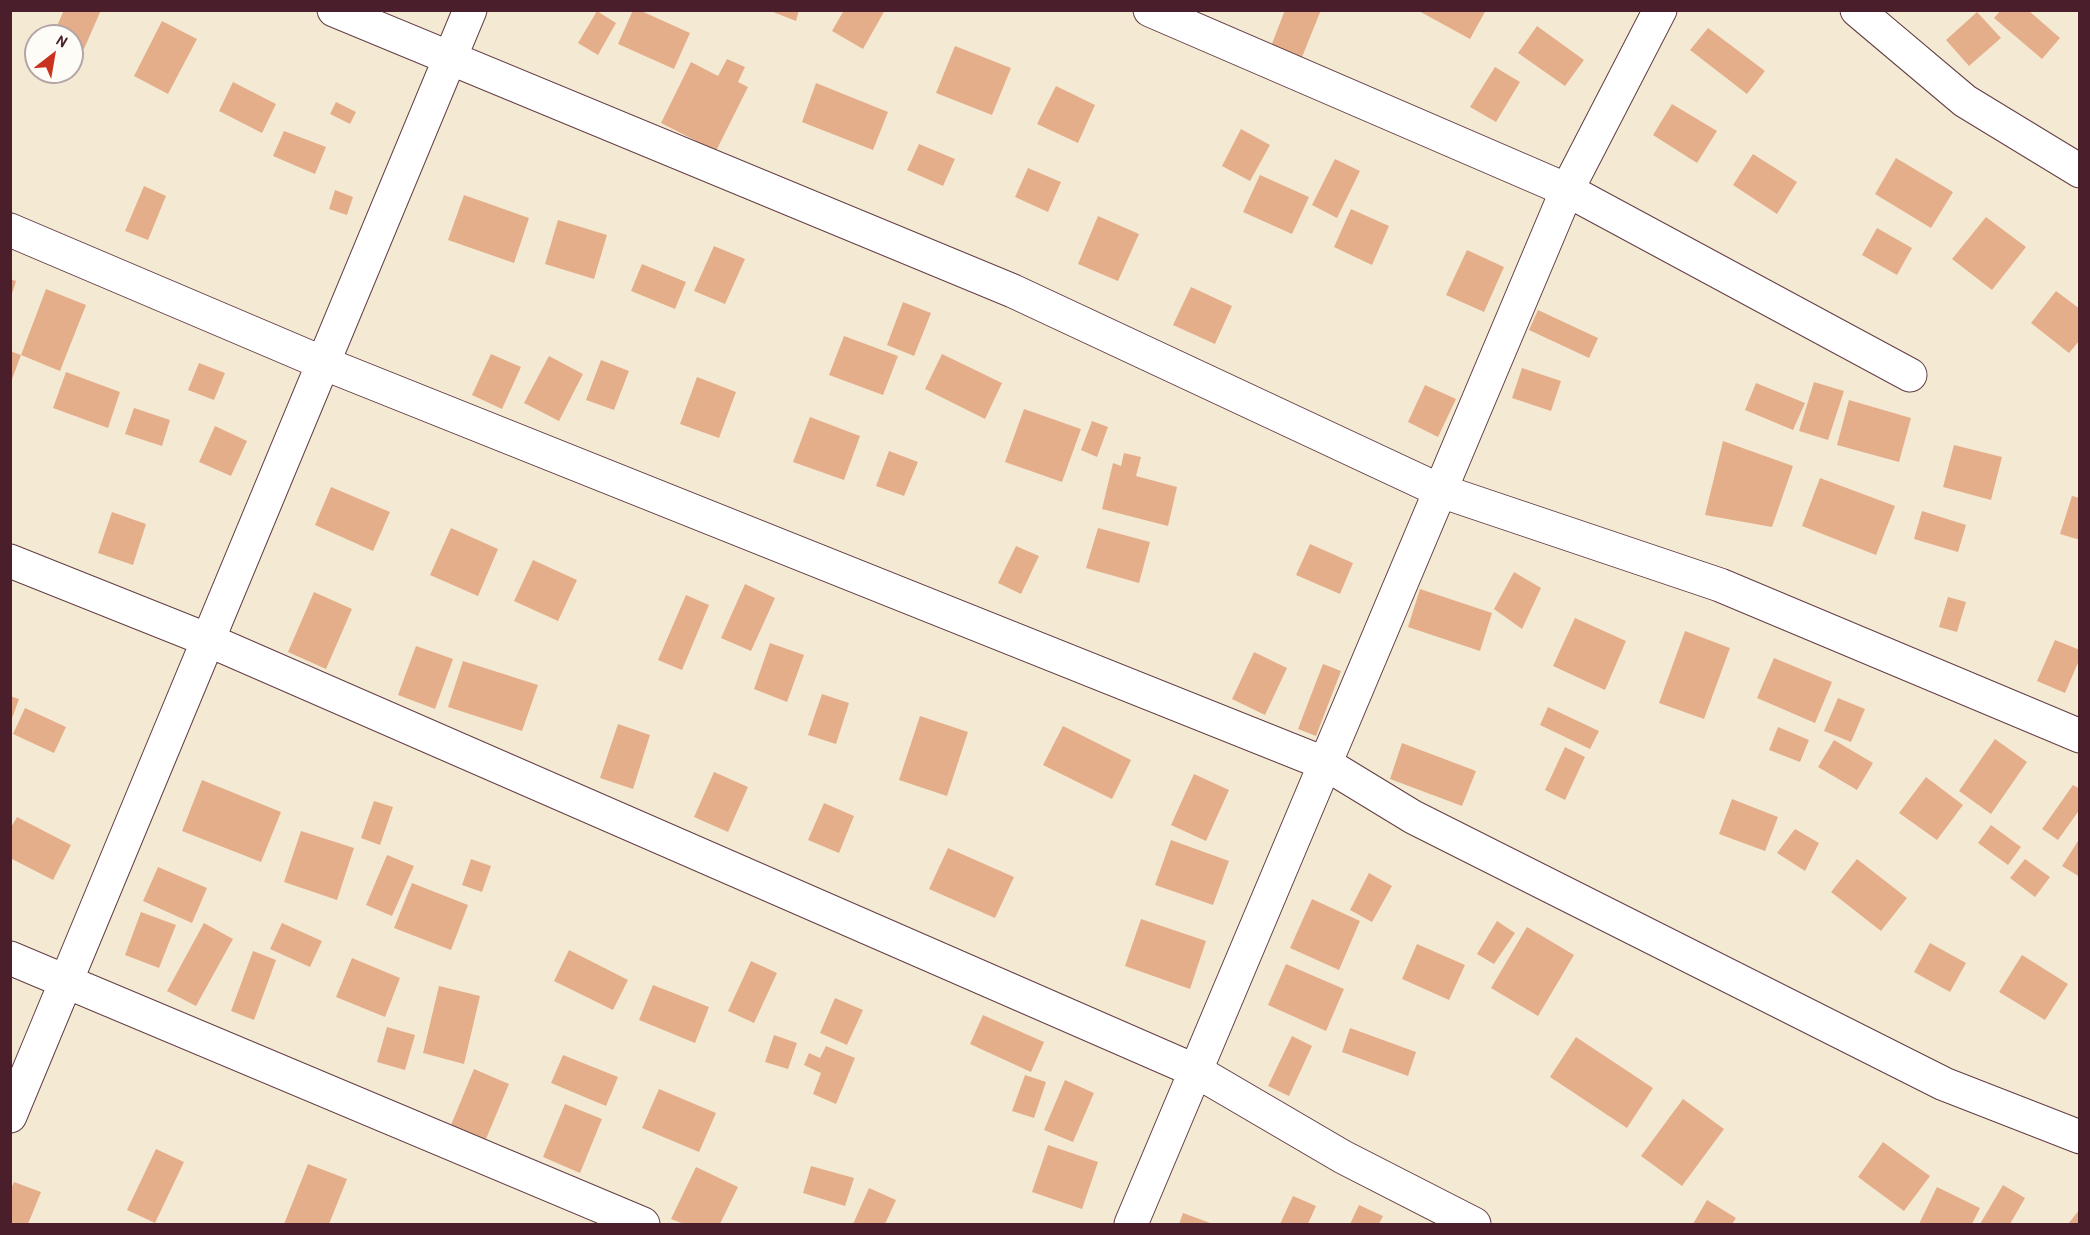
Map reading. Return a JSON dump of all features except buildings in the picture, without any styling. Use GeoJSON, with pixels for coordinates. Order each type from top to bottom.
{"type":"FeatureCollection","features":[{"type":"Feature","properties":{"kind":"street"},"geometry":{"type":"LineString","coordinates":[[334,10],[1013,291],[1441,491],[1720,585],[2079,736]]}},
{"type":"Feature","properties":{"kind":"street"},"geometry":{"type":"LineString","coordinates":[[10,1116],[470,10]]}},
{"type":"Feature","properties":{"kind":"street"},"geometry":{"type":"LineString","coordinates":[[1150,10],[1567,190],[1910,375]]}},
{"type":"Feature","properties":{"kind":"street"},"geometry":{"type":"LineString","coordinates":[[1131,1224],[1567,190],[1660,10]]}},
{"type":"Feature","properties":{"kind":"street"},"geometry":{"type":"LineString","coordinates":[[1857,10],[1965,101],[2079,171]]}},
{"type":"Feature","properties":{"kind":"street"},"geometry":{"type":"LineString","coordinates":[[10,230],[323,363],[1326,764],[1413,817],[1944,1084],[2079,1137]]}},
{"type":"Feature","properties":{"kind":"street"},"geometry":{"type":"LineString","coordinates":[[10,561],[208,640],[1196,1071],[1343,1157],[1474,1224]]}},
{"type":"Feature","properties":{"kind":"street"},"geometry":{"type":"LineString","coordinates":[[10,958],[643,1224]]}}]}
